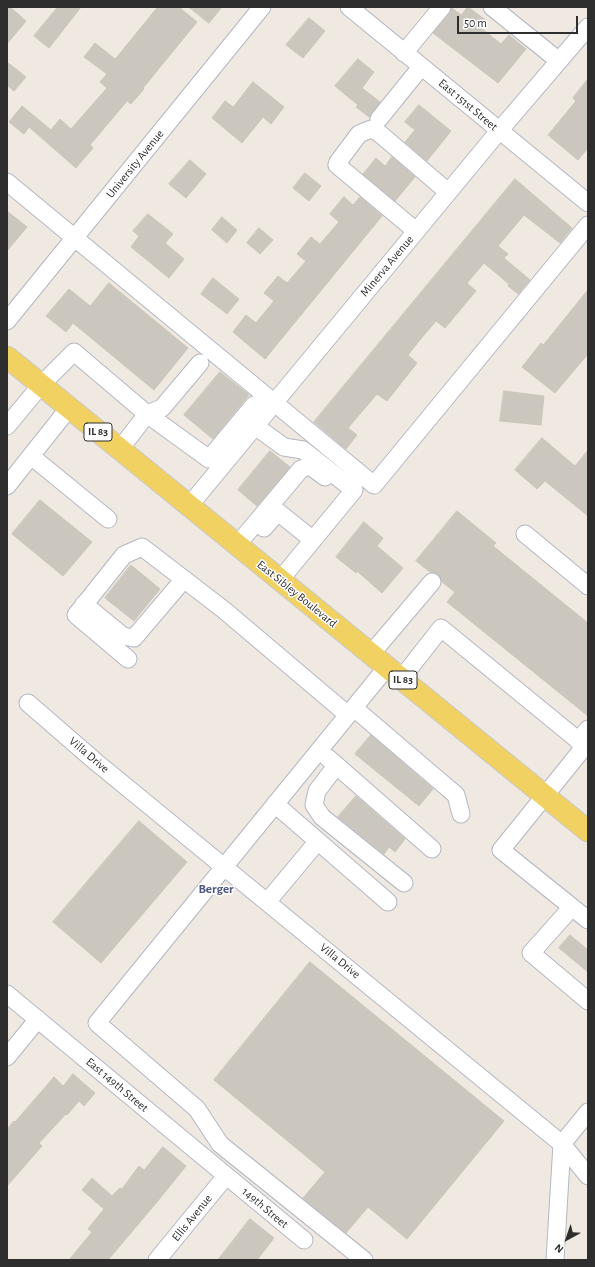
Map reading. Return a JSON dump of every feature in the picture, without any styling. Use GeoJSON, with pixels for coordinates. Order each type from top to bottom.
{"type":"FeatureCollection","features":[{"type":"Feature","properties":{"kind":"main road","name":"East Sibley Boulevard"},"geometry":{"type":"LineString","coordinates":[[7,357],[588,831]]}},
{"type":"Feature","properties":{"kind":"street","name":"University Avenue"},"geometry":{"type":"LineString","coordinates":[[7,321],[262,7]]}},
{"type":"Feature","properties":{"kind":"street","name":"East 151st Street"},"geometry":{"type":"LineString","coordinates":[[349,7],[499,131],[586,198]]}},
{"type":"Feature","properties":{"kind":"street"},"geometry":{"type":"LineString","coordinates":[[404,53],[442,7]]}},
{"type":"Feature","properties":{"kind":"street"},"geometry":{"type":"LineString","coordinates":[[492,7],[559,61]]}},
{"type":"Feature","properties":{"kind":"street","name":"Minerva Avenue"},"geometry":{"type":"LineString","coordinates":[[189,506],[448,192],[588,27]]}},
{"type":"Feature","properties":{"kind":"street"},"geometry":{"type":"LineString","coordinates":[[379,118],[421,67]]}},
{"type":"Feature","properties":{"kind":"street"},"geometry":{"type":"LineString","coordinates":[[416,231],[337,166],[338,162],[359,134],[371,129],[379,133],[448,192]]}},
{"type":"Feature","properties":{"kind":"street"},"geometry":{"type":"LineString","coordinates":[[7,182],[374,485],[588,225]]}},
{"type":"Feature","properties":{"kind":"street"},"geometry":{"type":"LineString","coordinates":[[7,426],[41,385],[74,352],[147,414],[209,459],[254,405]]}},
{"type":"Feature","properties":{"kind":"street"},"geometry":{"type":"LineString","coordinates":[[120,449],[147,414],[162,408],[200,363]]}},
{"type":"Feature","properties":{"kind":"street"},"geometry":{"type":"LineString","coordinates":[[7,486],[69,408]]}},
{"type":"Feature","properties":{"kind":"street"},"geometry":{"type":"LineString","coordinates":[[255,426],[284,447],[303,450],[354,490],[280,580]]}},
{"type":"Feature","properties":{"kind":"street"},"geometry":{"type":"LineString","coordinates":[[31,456],[108,519]]}},
{"type":"Feature","properties":{"kind":"street"},"geometry":{"type":"LineString","coordinates":[[241,548],[301,469],[310,466],[349,496]]}},
{"type":"Feature","properties":{"kind":"street"},"geometry":{"type":"LineString","coordinates":[[241,548],[278,512],[313,540]]}},
{"type":"Feature","properties":{"kind":"street"},"geometry":{"type":"LineString","coordinates":[[525,534],[588,586]]}},
{"type":"Feature","properties":{"kind":"street"},"geometry":{"type":"LineString","coordinates":[[128,659],[76,615],[124,555],[142,547],[184,578],[456,795],[461,814]]}},
{"type":"Feature","properties":{"kind":"street"},"geometry":{"type":"LineString","coordinates":[[84,604],[123,636],[134,638],[184,578]]}},
{"type":"Feature","properties":{"kind":"street"},"geometry":{"type":"LineString","coordinates":[[364,1260],[220,1144],[197,1109],[97,1023],[386,667],[432,582]]}},
{"type":"Feature","properties":{"kind":"street"},"geometry":{"type":"LineString","coordinates":[[386,667],[441,628],[585,741],[545,795],[501,850],[588,920]]}},
{"type":"Feature","properties":{"kind":"street","name":"Villa Drive"},"geometry":{"type":"LineString","coordinates":[[28,703],[267,902],[562,1144],[588,1176]]}},
{"type":"Feature","properties":{"kind":"street"},"geometry":{"type":"LineString","coordinates":[[319,750],[432,849]]}},
{"type":"Feature","properties":{"kind":"street"},"geometry":{"type":"LineString","coordinates":[[336,766],[317,791],[314,805],[322,817],[404,883]]}},
{"type":"Feature","properties":{"kind":"street"},"geometry":{"type":"LineString","coordinates":[[275,804],[388,902]]}},
{"type":"Feature","properties":{"kind":"street"},"geometry":{"type":"LineString","coordinates":[[267,902],[318,841]]}},
{"type":"Feature","properties":{"kind":"street"},"geometry":{"type":"LineString","coordinates":[[572,907],[531,953],[588,1001]]}},
{"type":"Feature","properties":{"kind":"street","name":"East 149th Street"},"geometry":{"type":"LineString","coordinates":[[7,994],[226,1176]]}},
{"type":"Feature","properties":{"kind":"street"},"geometry":{"type":"LineString","coordinates":[[7,1057],[38,1019]]}},
{"type":"Feature","properties":{"kind":"street"},"geometry":{"type":"LineString","coordinates":[[554,1260],[562,1144],[588,1112]]}},
{"type":"Feature","properties":{"kind":"street","name":"149th Street"},"geometry":{"type":"LineString","coordinates":[[226,1176],[304,1240]]}},
{"type":"Feature","properties":{"kind":"street","name":"Ellis Avenue"},"geometry":{"type":"LineString","coordinates":[[157,1260],[226,1176]]}},
{"type":"Feature","properties":{"kind":"building"},"geometry":{"type":"Polygon","coordinates":[[[7,7],[10,7],[26,21],[7,44],[7,7]]]}},
{"type":"Feature","properties":{"kind":"building"},"geometry":{"type":"Polygon","coordinates":[[[58,7],[81,7],[49,48],[34,36],[58,7]]]}},
{"type":"Feature","properties":{"kind":"building"},"geometry":{"type":"Polygon","coordinates":[[[158,7],[179,7],[197,22],[131,104],[127,101],[90,145],[93,148],[76,168],[29,127],[24,134],[9,122],[22,106],[51,130],[60,119],[71,129],[107,88],[100,82],[107,74],[84,57],[95,43],[115,59],[158,7]]]}},
{"type":"Feature","properties":{"kind":"building"},"geometry":{"type":"Polygon","coordinates":[[[189,7],[222,7],[209,23],[189,7]]]}},
{"type":"Feature","properties":{"kind":"building"},"geometry":{"type":"Polygon","coordinates":[[[468,7],[487,21],[481,28],[501,44],[509,35],[526,49],[498,83],[433,33],[450,13],[452,8],[461,15],[468,7]]]}},
{"type":"Feature","properties":{"kind":"building"},"geometry":{"type":"Polygon","coordinates":[[[309,18],[325,31],[303,58],[286,45],[309,18]]]}},
{"type":"Feature","properties":{"kind":"building"},"geometry":{"type":"Polygon","coordinates":[[[358,59],[374,72],[362,88],[380,102],[369,117],[356,107],[358,105],[335,86],[358,59]]]}},
{"type":"Feature","properties":{"kind":"building"},"geometry":{"type":"Polygon","coordinates":[[[7,62],[26,77],[14,91],[7,85],[7,62]]]}},
{"type":"Feature","properties":{"kind":"building"},"geometry":{"type":"Polygon","coordinates":[[[588,79],[588,148],[578,160],[548,135],[576,101],[573,98],[588,79]]]}},
{"type":"Feature","properties":{"kind":"building"},"geometry":{"type":"Polygon","coordinates":[[[253,82],[284,107],[271,124],[263,117],[242,143],[212,118],[225,101],[233,107],[253,82]]]}},
{"type":"Feature","properties":{"kind":"building"},"geometry":{"type":"Polygon","coordinates":[[[419,105],[451,131],[427,161],[405,142],[415,130],[405,122],[419,105]]]}},
{"type":"Feature","properties":{"kind":"building"},"geometry":{"type":"Polygon","coordinates":[[[392,157],[415,177],[395,201],[363,174],[376,158],[385,166],[392,157]]]}},
{"type":"Feature","properties":{"kind":"building"},"geometry":{"type":"Polygon","coordinates":[[[190,160],[206,174],[186,198],[169,184],[190,160]]]}},
{"type":"Feature","properties":{"kind":"building"},"geometry":{"type":"Polygon","coordinates":[[[305,173],[321,186],[309,201],[293,188],[305,173]]]}},
{"type":"Feature","properties":{"kind":"building"},"geometry":{"type":"Polygon","coordinates":[[[515,179],[572,228],[560,243],[524,215],[498,246],[508,254],[504,258],[530,280],[518,294],[508,286],[509,284],[484,263],[467,283],[476,291],[445,328],[436,321],[419,341],[408,355],[417,363],[387,401],[377,394],[348,428],[357,435],[346,449],[314,422],[515,179]]]}},
{"type":"Feature","properties":{"kind":"building"},"geometry":{"type":"Polygon","coordinates":[[[344,197],[353,205],[360,197],[382,216],[265,359],[233,332],[246,315],[256,323],[274,301],[264,293],[278,276],[287,283],[306,261],[297,254],[311,237],[320,244],[339,222],[330,214],[344,197]]]}},
{"type":"Feature","properties":{"kind":"building"},"geometry":{"type":"Polygon","coordinates":[[[7,211],[27,227],[7,251],[7,211]]]}},
{"type":"Feature","properties":{"kind":"building"},"geometry":{"type":"Polygon","coordinates":[[[148,214],[173,234],[165,243],[184,259],[169,278],[131,247],[139,236],[133,231],[148,214]]]}},
{"type":"Feature","properties":{"kind":"building"},"geometry":{"type":"Polygon","coordinates":[[[222,217],[237,230],[227,243],[212,230],[222,217]]]}},
{"type":"Feature","properties":{"kind":"building"},"geometry":{"type":"Polygon","coordinates":[[[259,228],[273,240],[260,254],[247,243],[259,228]]]}},
{"type":"Feature","properties":{"kind":"building"},"geometry":{"type":"Polygon","coordinates":[[[213,278],[239,299],[227,314],[201,294],[213,278]]]}},
{"type":"Feature","properties":{"kind":"building"},"geometry":{"type":"Polygon","coordinates":[[[109,283],[188,348],[154,390],[73,323],[66,332],[46,316],[69,289],[90,306],[109,283]]]}},
{"type":"Feature","properties":{"kind":"building"},"geometry":{"type":"Polygon","coordinates":[[[588,290],[588,354],[555,393],[522,367],[541,343],[543,345],[588,290]]]}},
{"type":"Feature","properties":{"kind":"building"},"geometry":{"type":"Polygon","coordinates":[[[220,372],[249,395],[213,439],[184,415],[220,372]]]}},
{"type":"Feature","properties":{"kind":"building"},"geometry":{"type":"Polygon","coordinates":[[[504,391],[544,396],[541,425],[500,421],[504,391]]]}},
{"type":"Feature","properties":{"kind":"building"},"geometry":{"type":"Polygon","coordinates":[[[542,438],[575,466],[588,450],[588,516],[545,481],[537,489],[515,470],[542,438]]]}},
{"type":"Feature","properties":{"kind":"building"},"geometry":{"type":"Polygon","coordinates":[[[270,451],[290,467],[257,506],[238,490],[270,451]]]}},
{"type":"Feature","properties":{"kind":"building"},"geometry":{"type":"Polygon","coordinates":[[[40,500],[92,542],[63,576],[12,534],[40,500]]]}},
{"type":"Feature","properties":{"kind":"building"},"geometry":{"type":"Polygon","coordinates":[[[457,511],[496,543],[493,546],[588,623],[588,716],[447,602],[455,592],[442,582],[438,574],[430,572],[416,561],[457,511]]]}},
{"type":"Feature","properties":{"kind":"building"},"geometry":{"type":"Polygon","coordinates":[[[364,522],[383,538],[377,546],[403,568],[382,593],[357,571],[356,573],[336,557],[364,522]]]}},
{"type":"Feature","properties":{"kind":"building"},"geometry":{"type":"Polygon","coordinates":[[[131,565],[160,589],[134,621],[105,598],[131,565]]]}},
{"type":"Feature","properties":{"kind":"building"},"geometry":{"type":"Polygon","coordinates":[[[371,735],[433,789],[419,806],[355,754],[371,735]]]}},
{"type":"Feature","properties":{"kind":"building"},"geometry":{"type":"Polygon","coordinates":[[[356,796],[405,839],[395,852],[389,847],[384,854],[338,817],[356,796]]]}},
{"type":"Feature","properties":{"kind":"building"},"geometry":{"type":"Polygon","coordinates":[[[139,821],[187,862],[101,963],[53,922],[139,821]]]}},
{"type":"Feature","properties":{"kind":"building"},"geometry":{"type":"Polygon","coordinates":[[[570,935],[588,950],[588,972],[559,948],[570,935]]]}},
{"type":"Feature","properties":{"kind":"building"},"geometry":{"type":"Polygon","coordinates":[[[310,962],[504,1121],[407,1239],[368,1207],[346,1233],[303,1198],[325,1172],[214,1080],[310,962]]]}},
{"type":"Feature","properties":{"kind":"building"},"geometry":{"type":"Polygon","coordinates":[[[73,1074],[95,1093],[84,1106],[79,1101],[67,1115],[66,1114],[39,1143],[42,1146],[7,1186],[7,1129],[14,1121],[15,1122],[54,1077],[63,1086],[73,1074]]]}},
{"type":"Feature","properties":{"kind":"building"},"geometry":{"type":"Polygon","coordinates":[[[163,1147],[186,1166],[157,1202],[108,1260],[69,1260],[92,1232],[88,1229],[104,1209],[82,1190],[92,1178],[112,1196],[120,1188],[122,1189],[139,1166],[144,1170],[163,1147]]]}},
{"type":"Feature","properties":{"kind":"building"},"geometry":{"type":"Polygon","coordinates":[[[250,1219],[274,1238],[257,1260],[218,1260],[250,1219]]]}},
{"type":"Feature","properties":{"kind":"district","name":"Berger"},"geometry":{"type":"Point","coordinates":[216,889]}}]}
